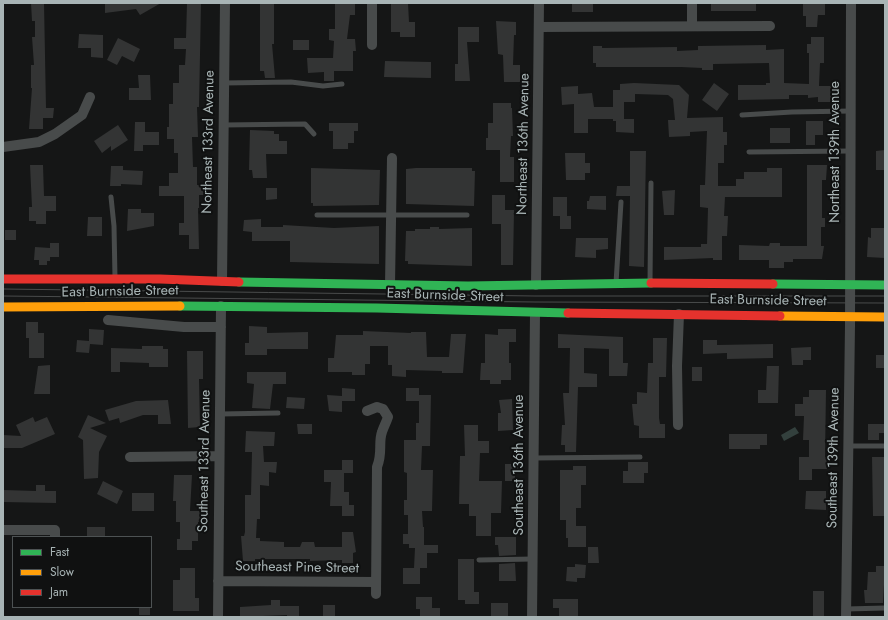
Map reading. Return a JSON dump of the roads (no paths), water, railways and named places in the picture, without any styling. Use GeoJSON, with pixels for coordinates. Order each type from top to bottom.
{"type":"FeatureCollection","features":[{"type":"Feature","properties":{"kind":"street","name":"Northeast 133rd Avenue"},"geometry":{"type":"LineString","coordinates":[[222,282],[225,3]]}},
{"type":"Feature","properties":{"kind":"street"},"geometry":{"type":"LineString","coordinates":[[372,3],[372,45]]}},
{"type":"Feature","properties":{"kind":"street","name":"Northeast 136th Avenue"},"geometry":{"type":"LineString","coordinates":[[536,285],[539,3]]}},
{"type":"Feature","properties":{"kind":"street"},"geometry":{"type":"LineString","coordinates":[[692,3],[692,26]]}},
{"type":"Feature","properties":{"kind":"street","name":"Northeast 139th Avenue"},"geometry":{"type":"LineString","coordinates":[[850,300],[851,3]]}},
{"type":"Feature","properties":{"kind":"street"},"geometry":{"type":"LineString","coordinates":[[539,27],[770,26]]}},
{"type":"Feature","properties":{"kind":"street"},"geometry":{"type":"LineString","coordinates":[[3,147],[39,142],[55,134],[82,115],[90,97]]}},
{"type":"Feature","properties":{"kind":"street"},"geometry":{"type":"LineString","coordinates":[[390,285],[392,158]]}},
{"type":"Feature","properties":{"kind":"street","name":"East Burnside Street"},"geometry":{"type":"LineString","coordinates":[[3,280],[115,279],[390,285],[650,283],[885,285]]}},
{"type":"Feature","properties":{"kind":"street","name":"Southeast 139th Avenue"},"geometry":{"type":"LineString","coordinates":[[846,613],[850,300]]}},
{"type":"Feature","properties":{"kind":"street","name":"East Burnside Street"},"geometry":{"type":"LineString","coordinates":[[3,308],[221,306],[377,308],[535,313],[885,317]]}},
{"type":"Feature","properties":{"kind":"street","name":"Southeast 133rd Avenue"},"geometry":{"type":"LineString","coordinates":[[218,617],[221,306]]}},
{"type":"Feature","properties":{"kind":"street","name":"Southeast 136th Avenue"},"geometry":{"type":"LineString","coordinates":[[532,617],[535,313]]}},
{"type":"Feature","properties":{"kind":"street"},"geometry":{"type":"LineString","coordinates":[[678,426],[677,366],[679,314]]}},
{"type":"Feature","properties":{"kind":"street"},"geometry":{"type":"LineString","coordinates":[[108,320],[184,327],[221,327]]}},
{"type":"Feature","properties":{"kind":"street"},"geometry":{"type":"LineString","coordinates":[[367,411],[377,407],[383,409],[388,417],[386,426],[382,432],[381,458],[376,467],[376,594]]}},
{"type":"Feature","properties":{"kind":"street"},"geometry":{"type":"LineString","coordinates":[[130,457],[219,456]]}},
{"type":"Feature","properties":{"kind":"street"},"geometry":{"type":"LineString","coordinates":[[3,530],[55,533]]}},
{"type":"Feature","properties":{"kind":"street","name":"Southeast Pine Street"},"geometry":{"type":"LineString","coordinates":[[218,581],[376,582]]}},
{"type":"Feature","properties":{"kind":"lane"},"geometry":{"type":"LineString","coordinates":[[224,83],[291,82],[323,86],[342,84]]}},
{"type":"Feature","properties":{"kind":"lane"},"geometry":{"type":"LineString","coordinates":[[742,115],[851,111]]}},
{"type":"Feature","properties":{"kind":"lane"},"geometry":{"type":"LineString","coordinates":[[223,125],[305,124],[314,134]]}},
{"type":"Feature","properties":{"kind":"lane"},"geometry":{"type":"LineString","coordinates":[[749,152],[850,151]]}},
{"type":"Feature","properties":{"kind":"lane"},"geometry":{"type":"LineString","coordinates":[[650,283],[652,183]]}},
{"type":"Feature","properties":{"kind":"lane"},"geometry":{"type":"LineString","coordinates":[[111,197],[114,226],[115,279]]}},
{"type":"Feature","properties":{"kind":"lane"},"geometry":{"type":"LineString","coordinates":[[616,284],[621,202]]}},
{"type":"Feature","properties":{"kind":"lane"},"geometry":{"type":"LineString","coordinates":[[317,215],[467,216]]}},
{"type":"Feature","properties":{"kind":"lane"},"geometry":{"type":"LineString","coordinates":[[220,414],[278,413]]}},
{"type":"Feature","properties":{"kind":"lane"},"geometry":{"type":"LineString","coordinates":[[848,446],[885,446]]}},
{"type":"Feature","properties":{"kind":"lane"},"geometry":{"type":"LineString","coordinates":[[534,458],[640,457]]}},
{"type":"Feature","properties":{"kind":"lane"},"geometry":{"type":"LineString","coordinates":[[479,560],[533,559]]}},
{"type":"Feature","properties":{"kind":"lane"},"geometry":{"type":"LineString","coordinates":[[846,613],[885,608]]}},
{"type":"Feature","properties":{"kind":"tram line"},"geometry":{"type":"LineString","coordinates":[[3,289],[535,296],[885,296]]}},
{"type":"Feature","properties":{"kind":"tram line"},"geometry":{"type":"LineString","coordinates":[[3,296],[535,302],[885,303]]}}]}
